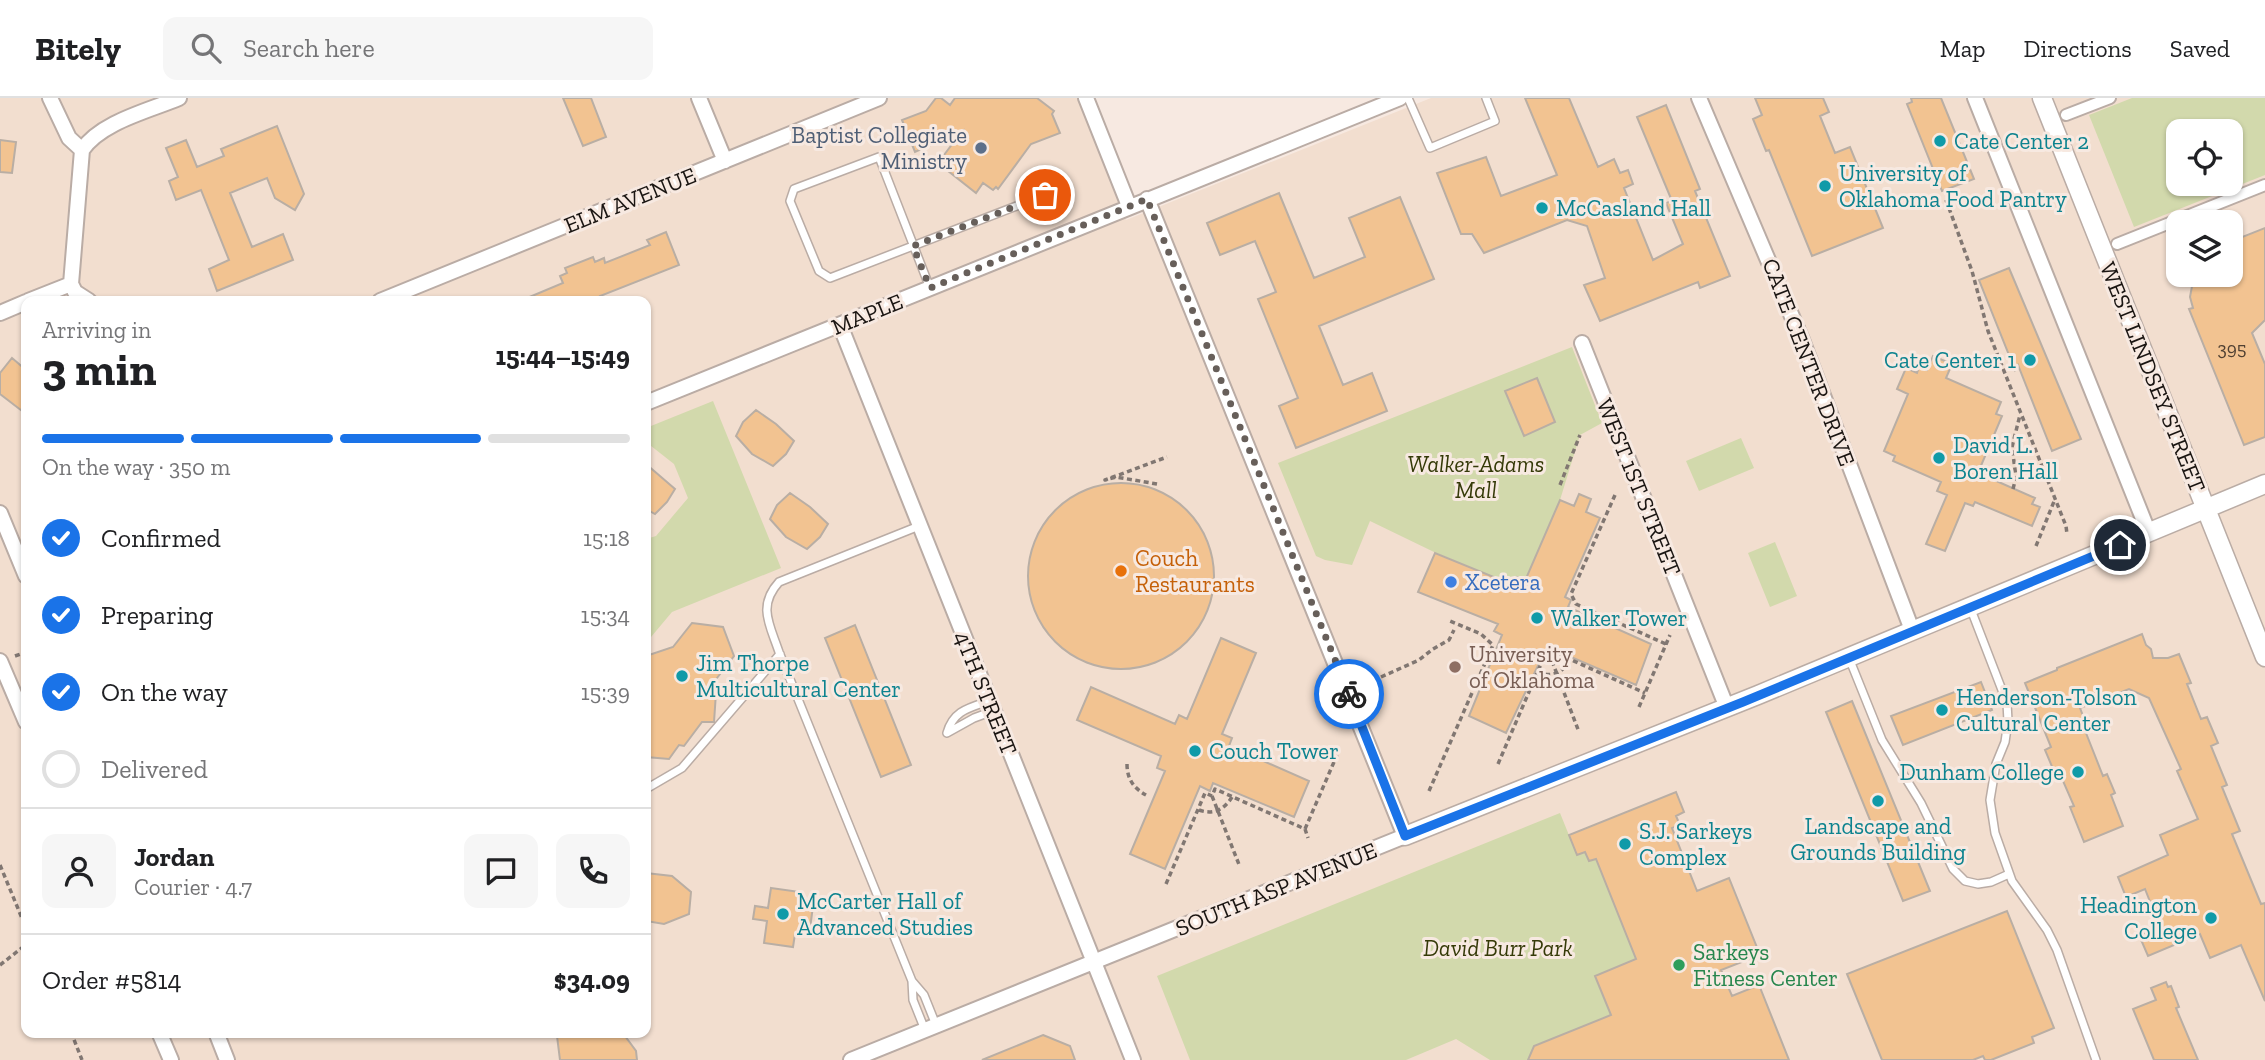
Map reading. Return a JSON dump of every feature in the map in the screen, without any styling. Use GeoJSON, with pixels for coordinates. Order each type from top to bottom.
{"type":"FeatureCollection","features":[{"type":"Feature","properties":{"kind":"street"},"geometry":{"type":"LineString","coordinates":[[50,98],[69,138],[82,150]]}},
{"type":"Feature","properties":{"kind":"street"},"geometry":{"type":"LineString","coordinates":[[81,296],[75,292],[71,284],[71,254],[82,150],[95,134],[107,127],[179,98]]}},
{"type":"Feature","properties":{"kind":"street"},"geometry":{"type":"LineString","coordinates":[[699,98],[725,161]]}},
{"type":"Feature","properties":{"kind":"street","name":"ELM AVENUE"},"geometry":{"type":"LineString","coordinates":[[392,296],[879,98]]}},
{"type":"Feature","properties":{"kind":"street"},"geometry":{"type":"LineString","coordinates":[[1086,98],[1129,206]]}},
{"type":"Feature","properties":{"kind":"street","name":"MAPLE"},"geometry":{"type":"LineString","coordinates":[[651,401],[1400,98]]}},
{"type":"Feature","properties":{"kind":"street","name":"CATE CENTER DRIVE"},"geometry":{"type":"LineString","coordinates":[[1699,98],[1797,328],[1912,630]]}},
{"type":"Feature","properties":{"kind":"street"},"geometry":{"type":"LineString","coordinates":[[1975,98],[2148,531]]}},
{"type":"Feature","properties":{"kind":"street","name":"WEST LINDSEY STREET"},"geometry":{"type":"LineString","coordinates":[[2042,98],[2265,657]]}},
{"type":"Feature","properties":{"kind":"street"},"geometry":{"type":"LineString","coordinates":[[2066,115],[2110,98]]}},
{"type":"Feature","properties":{"kind":"street"},"geometry":{"type":"LineString","coordinates":[[2118,244],[2265,185]]}},
{"type":"Feature","properties":{"kind":"street"},"geometry":{"type":"LineString","coordinates":[[1147,199],[1405,836]]}},
{"type":"Feature","properties":{"kind":"street"},"geometry":{"type":"LineString","coordinates":[[40,296],[71,284]]}},
{"type":"Feature","properties":{"kind":"street"},"geometry":{"type":"LineString","coordinates":[[0,313],[21,304]]}},
{"type":"Feature","properties":{"kind":"street","name":"4TH STREET"},"geometry":{"type":"LineString","coordinates":[[840,325],[1133,1060]]}},
{"type":"Feature","properties":{"kind":"street","name":"WEST 1ST STREET"},"geometry":{"type":"LineString","coordinates":[[1582,343],[1727,708]]}},
{"type":"Feature","properties":{"kind":"street","name":"SOUTH ASP AVENUE"},"geometry":{"type":"LineString","coordinates":[[851,1060],[1727,708],[2265,484]]}},
{"type":"Feature","properties":{"kind":"street"},"geometry":{"type":"LineString","coordinates":[[0,513],[21,564]]}},
{"type":"Feature","properties":{"kind":"street"},"geometry":{"type":"LineString","coordinates":[[0,660],[21,710]]}},
{"type":"Feature","properties":{"kind":"street"},"geometry":{"type":"LineString","coordinates":[[162,1038],[171,1060]]}},
{"type":"Feature","properties":{"kind":"street"},"geometry":{"type":"LineString","coordinates":[[219,1038],[228,1060]]}},
{"type":"Feature","properties":{"kind":"lane"},"geometry":{"type":"LineString","coordinates":[[1408,98],[1430,148],[1494,121],[1486,98]]}},
{"type":"Feature","properties":{"kind":"lane"},"geometry":{"type":"LineString","coordinates":[[930,288],[913,246],[878,158],[794,189],[790,201],[819,271],[830,278],[913,246],[1045,195]]}},
{"type":"Feature","properties":{"kind":"lane"},"geometry":{"type":"LineString","coordinates":[[919,526],[779,582],[769,593],[766,606],[768,622],[780,654],[912,981],[924,995],[931,1028]]}},
{"type":"Feature","properties":{"kind":"lane"},"geometry":{"type":"LineString","coordinates":[[1970,606],[2007,703],[2008,721],[1996,764],[1990,800],[1995,833],[2009,874],[2052,940],[2096,1060]]}},
{"type":"Feature","properties":{"kind":"lane"},"geometry":{"type":"LineString","coordinates":[[651,786],[682,768],[780,654]]}},
{"type":"Feature","properties":{"kind":"lane"},"geometry":{"type":"LineString","coordinates":[[1849,657],[1882,740],[1921,803],[1953,869],[1965,881],[1978,884],[2009,874]]}},
{"type":"Feature","properties":{"kind":"lane"},"geometry":{"type":"LineString","coordinates":[[991,706],[947,733],[950,721],[961,712],[991,706]]}},
{"type":"Feature","properties":{"kind":"path"},"geometry":{"type":"LineString","coordinates":[[1946,200],[1972,271],[1988,331],[2067,534]]}},
{"type":"Feature","properties":{"kind":"path"},"geometry":{"type":"LineString","coordinates":[[2013,489],[2016,477],[2011,447],[2021,414]]}},
{"type":"Feature","properties":{"kind":"path"},"geometry":{"type":"LineString","coordinates":[[1560,485],[1580,435]]}},
{"type":"Feature","properties":{"kind":"path"},"geometry":{"type":"LineString","coordinates":[[1157,484],[1116,477],[1105,480],[1167,457]]}},
{"type":"Feature","properties":{"kind":"path"},"geometry":{"type":"LineString","coordinates":[[1615,495],[1570,594],[1576,604],[1666,644]]}},
{"type":"Feature","properties":{"kind":"path"},"geometry":{"type":"LineString","coordinates":[[2036,546],[2055,499]]}},
{"type":"Feature","properties":{"kind":"path"},"geometry":{"type":"LineString","coordinates":[[1429,790],[1493,645],[1481,634],[1450,621]]}},
{"type":"Feature","properties":{"kind":"path"},"geometry":{"type":"LineString","coordinates":[[1381,677],[1419,660],[1449,640],[1454,630]]}},
{"type":"Feature","properties":{"kind":"path"},"geometry":{"type":"LineString","coordinates":[[1639,707],[1670,635]]}},
{"type":"Feature","properties":{"kind":"path"},"geometry":{"type":"LineString","coordinates":[[1579,732],[1552,661],[1556,653],[1645,693]]}},
{"type":"Feature","properties":{"kind":"path"},"geometry":{"type":"LineString","coordinates":[[15,656],[21,654]]}},
{"type":"Feature","properties":{"kind":"path"},"geometry":{"type":"LineString","coordinates":[[1498,764],[1544,657],[1552,661]]}},
{"type":"Feature","properties":{"kind":"path"},"geometry":{"type":"LineString","coordinates":[[1537,672],[1556,674],[1565,668],[1570,659]]}},
{"type":"Feature","properties":{"kind":"path"},"geometry":{"type":"LineString","coordinates":[[1308,838],[1305,829],[1337,755]]}},
{"type":"Feature","properties":{"kind":"path"},"geometry":{"type":"LineString","coordinates":[[1127,764],[1130,780],[1146,795]]}},
{"type":"Feature","properties":{"kind":"path"},"geometry":{"type":"LineString","coordinates":[[1240,867],[1212,796],[1215,789],[1305,829]]}},
{"type":"Feature","properties":{"kind":"path"},"geometry":{"type":"LineString","coordinates":[[1166,884],[1205,793],[1212,796]]}},
{"type":"Feature","properties":{"kind":"path"},"geometry":{"type":"LineString","coordinates":[[1198,809],[1206,812],[1217,811],[1232,797]]}},
{"type":"Feature","properties":{"kind":"path"},"geometry":{"type":"LineString","coordinates":[[0,865],[21,917]]}},
{"type":"Feature","properties":{"kind":"path"},"geometry":{"type":"LineString","coordinates":[[0,965],[21,949]]}},
{"type":"Feature","properties":{"kind":"path"},"geometry":{"type":"LineString","coordinates":[[73,1038],[82,1060]]}},
{"type":"Feature","properties":{"kind":"shaded area","name":"University of Oklahoma"},"geometry":{"type":"Polygon","coordinates":[[[0,98],[1078,98],[1126,220],[1431,98],[2265,98],[2265,1060],[0,1060],[0,98]]]}},
{"type":"Feature","properties":{"kind":"green space"},"geometry":{"type":"Polygon","coordinates":[[[2132,98],[2265,98],[2265,175],[2243,184],[2243,119],[2166,119],[2166,196],[2212,196],[2177,210],[2166,210],[2166,214],[2134,227],[2089,115],[2132,98]]]}},
{"type":"Feature","properties":{"kind":"green space","name":"Walker-Adams Mall"},"geometry":{"type":"Polygon","coordinates":[[[1572,347],[1602,423],[1580,435],[1560,500],[1525,581],[1513,585],[1434,552],[1370,521],[1352,565],[1316,556],[1278,463],[1572,347]]]}},
{"type":"Feature","properties":{"kind":"green space"},"geometry":{"type":"Polygon","coordinates":[[[713,401],[781,568],[672,612],[651,637],[651,538],[656,536],[688,498],[674,464],[651,446],[651,426],[713,401]]]}},
{"type":"Feature","properties":{"kind":"green space"},"geometry":{"type":"Polygon","coordinates":[[[1741,438],[1754,468],[1699,491],[1686,461],[1741,438]]]}},
{"type":"Feature","properties":{"kind":"green space"},"geometry":{"type":"Polygon","coordinates":[[[1775,542],[1797,596],[1770,607],[1748,553],[1775,542]]]}},
{"type":"Feature","properties":{"kind":"green space","name":"David Burr Park"},"geometry":{"type":"Polygon","coordinates":[[[1560,813],[1577,855],[1585,852],[1589,861],[1596,859],[1636,959],[1595,976],[1611,1015],[1534,1046],[1530,1060],[1490,1060],[1456,1039],[1406,1060],[1190,1060],[1157,976],[1560,813]]]}},
{"type":"Feature","properties":{"kind":"building"},"geometry":{"type":"Polygon","coordinates":[[[563,98],[591,98],[606,137],[583,146],[563,98]]]}},
{"type":"Feature","properties":{"kind":"building","name":"Baptist Collegiate Ministry"},"geometry":{"type":"Polygon","coordinates":[[[936,98],[941,98],[950,105],[955,98],[1037,98],[1054,111],[1052,114],[1060,133],[1031,144],[998,189],[996,187],[993,190],[983,183],[976,193],[938,163],[962,131],[915,152],[902,120],[926,111],[936,98]]]}},
{"type":"Feature","properties":{"kind":"building","name":"McCasland Hall"},"geometry":{"type":"Polygon","coordinates":[[[1525,98],[1569,98],[1598,167],[1614,159],[1620,173],[1628,170],[1633,184],[1624,188],[1653,260],[1683,244],[1666,203],[1672,201],[1637,117],[1666,105],[1700,189],[1695,191],[1730,276],[1700,288],[1698,282],[1600,321],[1584,285],[1605,278],[1587,226],[1567,220],[1484,253],[1472,234],[1461,234],[1437,173],[1486,157],[1501,196],[1557,175],[1525,98]]]}},
{"type":"Feature","properties":{"kind":"building","name":"University of Oklahoma Food Pantry"},"geometry":{"type":"Polygon","coordinates":[[[1755,98],[1823,98],[1829,112],[1820,116],[1835,153],[1850,147],[1883,228],[1812,256],[1769,150],[1766,151],[1753,119],[1762,115],[1755,98]]]}},
{"type":"Feature","properties":{"kind":"building","name":"Cate Center 2"},"geometry":{"type":"Polygon","coordinates":[[[1911,98],[1941,98],[1974,179],[1942,191],[1907,104],[1912,102],[1911,98]]]}},
{"type":"Feature","properties":{"kind":"building"},"geometry":{"type":"Polygon","coordinates":[[[277,126],[304,194],[295,210],[275,198],[267,178],[230,193],[252,247],[283,234],[293,260],[217,291],[209,269],[229,260],[201,190],[176,200],[169,181],[178,177],[166,148],[186,140],[197,167],[224,156],[221,149],[277,126]]]}},
{"type":"Feature","properties":{"kind":"building"},"geometry":{"type":"Polygon","coordinates":[[[0,140],[16,142],[12,173],[0,172],[0,140]]]}},
{"type":"Feature","properties":{"kind":"building"},"geometry":{"type":"Polygon","coordinates":[[[1279,193],[1314,278],[1365,257],[1349,218],[1400,197],[1434,279],[1319,326],[1343,385],[1372,373],[1387,411],[1296,448],[1279,406],[1298,398],[1258,299],[1276,292],[1255,241],[1220,255],[1207,223],[1279,193]]]}},
{"type":"Feature","properties":{"kind":"building"},"geometry":{"type":"Polygon","coordinates":[[[2265,228],[2265,320],[2252,333],[2265,364],[2265,437],[2244,445],[2189,309],[2193,308],[2190,297],[2192,287],[2243,287],[2243,237],[2265,228]]]}},
{"type":"Feature","properties":{"kind":"building"},"geometry":{"type":"Polygon","coordinates":[[[666,232],[679,265],[600,296],[532,296],[563,283],[560,276],[567,273],[565,268],[593,257],[595,262],[604,258],[605,263],[650,245],[647,240],[666,232]]]}},
{"type":"Feature","properties":{"kind":"building","name":"Cate Center 1"},"geometry":{"type":"Polygon","coordinates":[[[2009,268],[2081,439],[2052,451],[2018,365],[2015,370],[1979,280],[2009,268]]]}},
{"type":"Feature","properties":{"kind":"building","name":"David L. Boren Hall"},"geometry":{"type":"Polygon","coordinates":[[[1933,356],[1952,364],[1946,378],[2001,402],[1996,414],[2002,416],[1980,468],[1988,471],[1985,476],[2035,498],[2032,504],[2040,507],[2032,526],[1975,502],[1973,506],[1965,503],[1945,551],[1926,544],[1947,495],[1937,491],[1941,482],[1893,461],[1895,456],[1884,451],[1908,394],[1897,389],[1906,368],[1917,373],[1919,367],[1927,370],[1933,356]]]}},
{"type":"Feature","properties":{"kind":"building"},"geometry":{"type":"Polygon","coordinates":[[[12,358],[21,366],[21,410],[0,394],[0,373],[12,358]]]}},
{"type":"Feature","properties":{"kind":"building"},"geometry":{"type":"Polygon","coordinates":[[[1537,378],[1555,422],[1524,436],[1505,391],[1537,378]]]}},
{"type":"Feature","properties":{"kind":"building"},"geometry":{"type":"Polygon","coordinates":[[[756,410],[794,441],[786,454],[773,466],[752,454],[736,436],[743,422],[756,410]]]}},
{"type":"Feature","properties":{"kind":"building"},"geometry":{"type":"Polygon","coordinates":[[[651,468],[675,489],[655,514],[651,512],[651,468]]]}},
{"type":"Feature","properties":{"kind":"building","name":"Couch Restaurants"},"geometry":{"type":"Polygon","coordinates":[[[1121,483],[1139,484],[1157,490],[1173,498],[1187,510],[1199,524],[1207,540],[1213,558],[1213,594],[1207,612],[1199,628],[1187,642],[1173,654],[1157,662],[1139,668],[1121,669],[1103,668],[1085,662],[1069,654],[1055,642],[1043,628],[1035,612],[1029,594],[1028,576],[1029,558],[1035,540],[1043,524],[1055,510],[1069,498],[1085,490],[1103,484],[1121,483]]]}},
{"type":"Feature","properties":{"kind":"building"},"geometry":{"type":"Polygon","coordinates":[[[790,493],[828,524],[820,537],[807,549],[786,537],[770,519],[777,505],[790,493]]]}},
{"type":"Feature","properties":{"kind":"building","name":"Walker Tower"},"geometry":{"type":"Polygon","coordinates":[[[1579,494],[1591,499],[1586,512],[1600,518],[1565,597],[1571,600],[1568,607],[1651,644],[1636,685],[1555,650],[1552,658],[1543,655],[1506,733],[1469,716],[1502,635],[1494,631],[1498,624],[1418,592],[1435,553],[1513,585],[1517,577],[1525,581],[1560,500],[1574,506],[1579,494]]]}},
{"type":"Feature","properties":{"kind":"building","name":"Jim Thorpe Multicultural Center"},"geometry":{"type":"Polygon","coordinates":[[[692,623],[723,627],[734,656],[717,678],[714,722],[702,722],[684,746],[679,745],[669,759],[651,757],[651,654],[673,647],[692,623]]]}},
{"type":"Feature","properties":{"kind":"building"},"geometry":{"type":"Polygon","coordinates":[[[855,625],[911,765],[881,777],[825,638],[855,625]]]}},
{"type":"Feature","properties":{"kind":"building","name":"Dunham College"},"geometry":{"type":"Polygon","coordinates":[[[2142,634],[2153,658],[2168,658],[2179,654],[2201,719],[2207,717],[2218,743],[2211,746],[2227,785],[2222,787],[2240,831],[2232,834],[2261,904],[2265,903],[2265,1001],[2241,945],[2210,958],[2200,934],[2148,956],[2139,935],[2160,927],[2145,889],[2126,897],[2118,877],[2168,855],[2160,835],[2198,819],[2177,771],[2181,769],[2149,698],[2129,689],[2080,708],[2087,726],[2084,728],[2103,776],[2107,774],[2115,793],[2111,795],[2123,826],[2084,842],[2070,807],[2074,806],[2060,774],[2056,776],[2045,750],[2051,747],[2025,683],[2142,634]]]}},
{"type":"Feature","properties":{"kind":"building","name":"Couch Tower"},"geometry":{"type":"Polygon","coordinates":[[[1221,638],[1256,653],[1222,734],[1232,738],[1229,746],[1309,781],[1294,817],[1213,783],[1210,791],[1200,786],[1165,869],[1130,854],[1165,771],[1157,768],[1161,756],[1077,720],[1091,687],[1175,724],[1179,715],[1187,719],[1221,638]]]}},
{"type":"Feature","properties":{"kind":"building"},"geometry":{"type":"Polygon","coordinates":[[[1981,682],[1992,710],[1903,745],[1891,716],[1981,682]]]}},
{"type":"Feature","properties":{"kind":"building","name":"Landscape and Grounds Building"},"geometry":{"type":"Polygon","coordinates":[[[1852,701],[1930,891],[1903,901],[1826,712],[1852,701]]]}},
{"type":"Feature","properties":{"kind":"building","name":"Sarkeys Fitness Center"},"geometry":{"type":"Polygon","coordinates":[[[1676,792],[1684,812],[1676,816],[1680,825],[1672,828],[1697,891],[1729,878],[1760,955],[1721,970],[1732,996],[1759,985],[1789,1060],[1528,1060],[1534,1046],[1611,1015],[1595,976],[1636,959],[1596,859],[1589,861],[1585,852],[1577,855],[1569,835],[1676,792]]]}},
{"type":"Feature","properties":{"kind":"building"},"geometry":{"type":"Polygon","coordinates":[[[651,874],[672,876],[691,892],[689,914],[664,924],[651,922],[651,874]]]}},
{"type":"Feature","properties":{"kind":"building","name":"McCarter Hall of Advanced Studies"},"geometry":{"type":"Polygon","coordinates":[[[771,888],[800,892],[798,904],[813,906],[809,936],[795,934],[793,947],[764,943],[767,921],[753,919],[755,906],[768,908],[771,888]]]}},
{"type":"Feature","properties":{"kind":"building"},"geometry":{"type":"Polygon","coordinates":[[[2007,911],[2054,1028],[2032,1037],[2034,1043],[1991,1060],[1985,1060],[1983,1056],[1973,1060],[1882,1060],[1847,974],[2007,911]]]}},
{"type":"Feature","properties":{"kind":"building","name":"Headington College"},"geometry":{"type":"Polygon","coordinates":[[[2166,982],[2168,987],[2171,986],[2179,1007],[2176,1008],[2198,1060],[2154,1060],[2133,1009],[2156,1000],[2151,988],[2166,982]]]}},
{"type":"Feature","properties":{"kind":"building"},"geometry":{"type":"Polygon","coordinates":[[[1043,1035],[1070,1046],[1075,1060],[982,1060],[1043,1035]]]}},
{"type":"Feature","properties":{"kind":"building"},"geometry":{"type":"Polygon","coordinates":[[[557,1038],[626,1038],[636,1051],[637,1060],[560,1060],[557,1038]]]}},
{"type":"Feature","properties":{"kind":"way so far"},"geometry":{"type":"LineString","coordinates":[[1045,195],[913,246],[930,288],[1147,199],[1349,694]]}},
{"type":"Feature","properties":{"kind":"place","name":"Cate Center 2"},"geometry":{"type":"Point","coordinates":[1940,141]}},
{"type":"Feature","properties":{"kind":"place","name":"Baptist Collegiate Ministry"},"geometry":{"type":"Point","coordinates":[981,148]}},
{"type":"Feature","properties":{"kind":"place","name":"University of Oklahoma Food Pantry"},"geometry":{"type":"Point","coordinates":[1825,186]}},
{"type":"Feature","properties":{"kind":"place","name":"McCasland Hall"},"geometry":{"type":"Point","coordinates":[1542,208]}},
{"type":"Feature","properties":{"kind":"place","name":"Cate Center 1"},"geometry":{"type":"Point","coordinates":[2030,360]}},
{"type":"Feature","properties":{"kind":"place","name":"David L. Boren Hall"},"geometry":{"type":"Point","coordinates":[1939,458]}},
{"type":"Feature","properties":{"kind":"place","name":"Couch Restaurants"},"geometry":{"type":"Point","coordinates":[1121,571]}},
{"type":"Feature","properties":{"kind":"place","name":"Xcetera"},"geometry":{"type":"Point","coordinates":[1451,582]}},
{"type":"Feature","properties":{"kind":"place","name":"Walker Tower"},"geometry":{"type":"Point","coordinates":[1537,618]}},
{"type":"Feature","properties":{"kind":"place","name":"University of Oklahoma"},"geometry":{"type":"Point","coordinates":[1455,667]}},
{"type":"Feature","properties":{"kind":"place","name":"Jim Thorpe Multicultural Center"},"geometry":{"type":"Point","coordinates":[682,676]}},
{"type":"Feature","properties":{"kind":"place","name":"Henderson-Tolson Cultural Center"},"geometry":{"type":"Point","coordinates":[1942,710]}},
{"type":"Feature","properties":{"kind":"place","name":"Couch Tower"},"geometry":{"type":"Point","coordinates":[1195,751]}},
{"type":"Feature","properties":{"kind":"place","name":"Dunham College"},"geometry":{"type":"Point","coordinates":[2078,772]}},
{"type":"Feature","properties":{"kind":"place","name":"Landscape and Grounds Building"},"geometry":{"type":"Point","coordinates":[1878,801]}},
{"type":"Feature","properties":{"kind":"place","name":"S.J. Sarkeys Complex"},"geometry":{"type":"Point","coordinates":[1625,844]}},
{"type":"Feature","properties":{"kind":"place","name":"McCarter Hall of Advanced Studies"},"geometry":{"type":"Point","coordinates":[783,914]}},
{"type":"Feature","properties":{"kind":"place","name":"Headington College"},"geometry":{"type":"Point","coordinates":[2211,918]}},
{"type":"Feature","properties":{"kind":"place","name":"Sarkeys Fitness Center"},"geometry":{"type":"Point","coordinates":[1679,965]}},
{"type":"Feature","properties":{"kind":"route"},"geometry":{"type":"LineString","coordinates":[[1349,694],[1405,836],[1743,702],[2120,545]]}}]}
